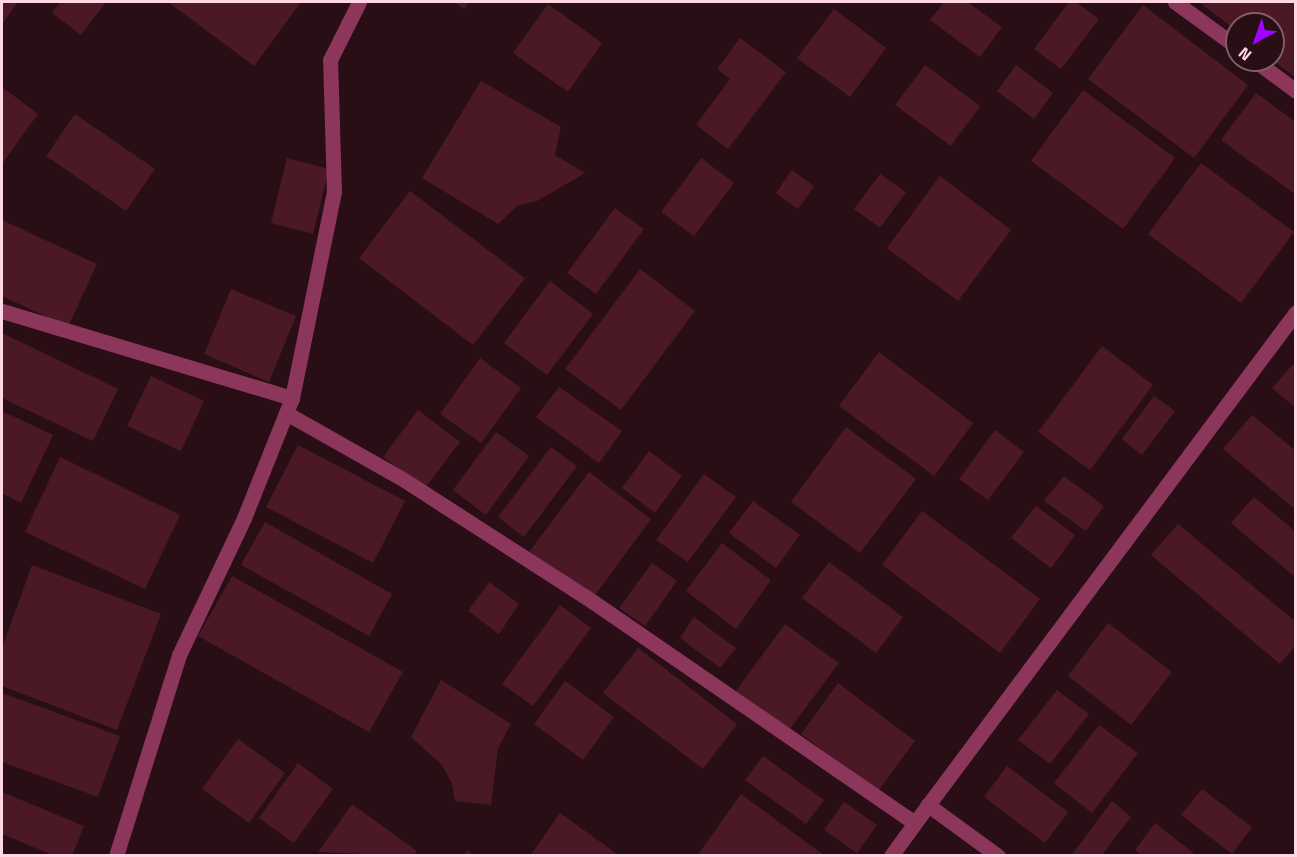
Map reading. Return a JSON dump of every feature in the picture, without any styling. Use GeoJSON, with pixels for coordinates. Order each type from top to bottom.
{"type":"FeatureCollection","features":[{"type":"Feature","properties":{"kind":"street"},"geometry":{"type":"LineString","coordinates":[[116,855],[179,655],[244,518],[292,398],[334,192],[330,60],[359,2]]}},
{"type":"Feature","properties":{"kind":"street"},"geometry":{"type":"LineString","coordinates":[[1175,2],[1225,38]]}},
{"type":"Feature","properties":{"kind":"street"},"geometry":{"type":"LineString","coordinates":[[1270,72],[1296,91]]}},
{"type":"Feature","properties":{"kind":"street"},"geometry":{"type":"LineString","coordinates":[[2,311],[292,398]]}},
{"type":"Feature","properties":{"kind":"street"},"geometry":{"type":"LineString","coordinates":[[891,855],[1296,312]]}},
{"type":"Feature","properties":{"kind":"street"},"geometry":{"type":"LineString","coordinates":[[286,413],[401,478],[586,597],[915,823]]}},
{"type":"Feature","properties":{"kind":"street"},"geometry":{"type":"LineString","coordinates":[[928,805],[998,855]]}},
{"type":"Feature","properties":{"kind":"building"},"geometry":{"type":"Polygon","coordinates":[[[2,2],[18,2],[2,24],[2,2]]]}},
{"type":"Feature","properties":{"kind":"building"},"geometry":{"type":"Polygon","coordinates":[[[60,2],[106,2],[81,35],[52,13],[60,2]]]}},
{"type":"Feature","properties":{"kind":"building"},"geometry":{"type":"Polygon","coordinates":[[[168,2],[301,2],[254,66],[168,2]]]}},
{"type":"Feature","properties":{"kind":"building"},"geometry":{"type":"Polygon","coordinates":[[[454,2],[470,2],[464,9],[454,2]]]}},
{"type":"Feature","properties":{"kind":"building"},"geometry":{"type":"Polygon","coordinates":[[[944,2],[967,2],[1002,27],[980,57],[930,20],[944,2]]]}},
{"type":"Feature","properties":{"kind":"building"},"geometry":{"type":"Polygon","coordinates":[[[1069,2],[1076,2],[1099,19],[1061,69],[1034,49],[1069,2]]]}},
{"type":"Feature","properties":{"kind":"building"},"geometry":{"type":"Polygon","coordinates":[[[1199,2],[1296,2],[1296,78],[1285,69],[1285,12],[1225,12],[1225,22],[1199,2]]]}},
{"type":"Feature","properties":{"kind":"building"},"geometry":{"type":"Polygon","coordinates":[[[548,4],[602,43],[568,92],[513,53],[548,4]]]}},
{"type":"Feature","properties":{"kind":"building"},"geometry":{"type":"Polygon","coordinates":[[[1143,5],[1225,67],[1225,72],[1231,72],[1248,85],[1194,158],[1088,79],[1143,5]]]}},
{"type":"Feature","properties":{"kind":"building"},"geometry":{"type":"Polygon","coordinates":[[[834,9],[886,48],[850,97],[797,58],[834,9]]]}},
{"type":"Feature","properties":{"kind":"building"},"geometry":{"type":"Polygon","coordinates":[[[740,38],[786,72],[728,149],[696,125],[730,79],[717,69],[740,38]]]}},
{"type":"Feature","properties":{"kind":"building"},"geometry":{"type":"Polygon","coordinates":[[[925,65],[980,106],[951,146],[895,105],[925,65]]]}},
{"type":"Feature","properties":{"kind":"building"},"geometry":{"type":"Polygon","coordinates":[[[1016,65],[1053,93],[1034,119],[997,91],[1016,65]]]}},
{"type":"Feature","properties":{"kind":"building"},"geometry":{"type":"Polygon","coordinates":[[[481,81],[561,127],[555,155],[585,173],[537,201],[518,205],[498,224],[422,178],[481,81]]]}},
{"type":"Feature","properties":{"kind":"building"},"geometry":{"type":"Polygon","coordinates":[[[2,87],[38,114],[2,164],[2,87]]]}},
{"type":"Feature","properties":{"kind":"building"},"geometry":{"type":"Polygon","coordinates":[[[1083,90],[1175,158],[1123,229],[1031,161],[1083,90]]]}},
{"type":"Feature","properties":{"kind":"building"},"geometry":{"type":"Polygon","coordinates":[[[1256,93],[1296,122],[1296,195],[1221,140],[1256,93]]]}},
{"type":"Feature","properties":{"kind":"building"},"geometry":{"type":"Polygon","coordinates":[[[75,114],[155,169],[126,211],[46,156],[75,114]]]}},
{"type":"Feature","properties":{"kind":"building"},"geometry":{"type":"Polygon","coordinates":[[[287,158],[329,169],[313,234],[271,223],[287,158]]]}},
{"type":"Feature","properties":{"kind":"building"},"geometry":{"type":"Polygon","coordinates":[[[701,158],[734,183],[694,236],[661,212],[701,158]]]}},
{"type":"Feature","properties":{"kind":"building"},"geometry":{"type":"Polygon","coordinates":[[[1201,163],[1294,232],[1241,303],[1148,234],[1201,163]]]}},
{"type":"Feature","properties":{"kind":"building"},"geometry":{"type":"Polygon","coordinates":[[[792,170],[814,186],[798,209],[776,193],[792,170]]]}},
{"type":"Feature","properties":{"kind":"building"},"geometry":{"type":"Polygon","coordinates":[[[880,174],[906,192],[880,228],[854,209],[880,174]]]}},
{"type":"Feature","properties":{"kind":"building"},"geometry":{"type":"Polygon","coordinates":[[[940,176],[1011,230],[958,301],[887,248],[940,176]]]}},
{"type":"Feature","properties":{"kind":"building"},"geometry":{"type":"Polygon","coordinates":[[[410,191],[525,278],[473,345],[359,258],[410,191]]]}},
{"type":"Feature","properties":{"kind":"building"},"geometry":{"type":"Polygon","coordinates":[[[615,208],[644,229],[596,294],[567,273],[615,208]]]}},
{"type":"Feature","properties":{"kind":"building"},"geometry":{"type":"Polygon","coordinates":[[[2,220],[97,264],[68,327],[2,296],[2,220]]]}},
{"type":"Feature","properties":{"kind":"building"},"geometry":{"type":"Polygon","coordinates":[[[640,269],[695,311],[621,410],[565,369],[640,269]]]}},
{"type":"Feature","properties":{"kind":"building"},"geometry":{"type":"Polygon","coordinates":[[[550,281],[593,314],[547,375],[504,343],[550,281]]]}},
{"type":"Feature","properties":{"kind":"building"},"geometry":{"type":"Polygon","coordinates":[[[231,289],[296,316],[269,382],[204,354],[231,289]]]}},
{"type":"Feature","properties":{"kind":"building"},"geometry":{"type":"Polygon","coordinates":[[[2,333],[118,389],[93,441],[2,398],[2,333]]]}},
{"type":"Feature","properties":{"kind":"building"},"geometry":{"type":"Polygon","coordinates":[[[1102,346],[1153,385],[1090,470],[1038,432],[1102,346]]]}},
{"type":"Feature","properties":{"kind":"building"},"geometry":{"type":"Polygon","coordinates":[[[879,352],[973,423],[934,476],[839,406],[879,352]]]}},
{"type":"Feature","properties":{"kind":"building"},"geometry":{"type":"Polygon","coordinates":[[[480,358],[521,388],[481,443],[440,414],[480,358]]]}},
{"type":"Feature","properties":{"kind":"building"},"geometry":{"type":"Polygon","coordinates":[[[1296,361],[1296,408],[1272,388],[1296,361]]]}},
{"type":"Feature","properties":{"kind":"building"},"geometry":{"type":"Polygon","coordinates":[[[151,376],[204,401],[181,451],[127,426],[151,376]]]}},
{"type":"Feature","properties":{"kind":"building"},"geometry":{"type":"Polygon","coordinates":[[[559,387],[622,431],[599,463],[536,417],[559,387]]]}},
{"type":"Feature","properties":{"kind":"building"},"geometry":{"type":"Polygon","coordinates":[[[1154,396],[1175,411],[1142,455],[1122,439],[1154,396]]]}},
{"type":"Feature","properties":{"kind":"building"},"geometry":{"type":"Polygon","coordinates":[[[418,410],[460,442],[425,488],[383,457],[418,410]]]}},
{"type":"Feature","properties":{"kind":"building"},"geometry":{"type":"Polygon","coordinates":[[[2,411],[53,435],[21,503],[2,493],[2,411]]]}},
{"type":"Feature","properties":{"kind":"building"},"geometry":{"type":"Polygon","coordinates":[[[1252,415],[1296,451],[1296,510],[1223,449],[1252,415]]]}},
{"type":"Feature","properties":{"kind":"building"},"geometry":{"type":"Polygon","coordinates":[[[846,427],[916,479],[860,553],[791,502],[846,427]]]}},
{"type":"Feature","properties":{"kind":"building"},"geometry":{"type":"Polygon","coordinates":[[[995,430],[1024,452],[988,500],[959,479],[995,430]]]}},
{"type":"Feature","properties":{"kind":"building"},"geometry":{"type":"Polygon","coordinates":[[[496,432],[529,456],[486,515],[453,490],[496,432]]]}},
{"type":"Feature","properties":{"kind":"building"},"geometry":{"type":"Polygon","coordinates":[[[298,445],[405,501],[373,563],[266,507],[298,445]]]}},
{"type":"Feature","properties":{"kind":"building"},"geometry":{"type":"Polygon","coordinates":[[[551,447],[577,466],[524,537],[498,517],[551,447]]]}},
{"type":"Feature","properties":{"kind":"building"},"geometry":{"type":"Polygon","coordinates":[[[649,451],[682,476],[655,513],[622,488],[649,451]]]}},
{"type":"Feature","properties":{"kind":"building"},"geometry":{"type":"Polygon","coordinates":[[[60,457],[180,515],[145,589],[25,532],[60,457]]]}},
{"type":"Feature","properties":{"kind":"building"},"geometry":{"type":"Polygon","coordinates":[[[589,472],[651,519],[592,599],[529,552],[589,472]]]}},
{"type":"Feature","properties":{"kind":"building"},"geometry":{"type":"Polygon","coordinates":[[[704,474],[736,497],[688,562],[656,540],[704,474]]]}},
{"type":"Feature","properties":{"kind":"building"},"geometry":{"type":"Polygon","coordinates":[[[1064,476],[1104,506],[1086,531],[1044,501],[1064,476]]]}},
{"type":"Feature","properties":{"kind":"building"},"geometry":{"type":"Polygon","coordinates":[[[1254,497],[1296,532],[1296,578],[1231,523],[1254,497]]]}},
{"type":"Feature","properties":{"kind":"building"},"geometry":{"type":"Polygon","coordinates":[[[753,501],[800,535],[776,568],[729,533],[753,501]]]}},
{"type":"Feature","properties":{"kind":"building"},"geometry":{"type":"Polygon","coordinates":[[[1036,506],[1075,535],[1051,568],[1011,538],[1036,506]]]}},
{"type":"Feature","properties":{"kind":"building"},"geometry":{"type":"Polygon","coordinates":[[[922,511],[1040,599],[1000,653],[882,565],[922,511]]]}},
{"type":"Feature","properties":{"kind":"building"},"geometry":{"type":"Polygon","coordinates":[[[265,522],[392,594],[369,636],[241,565],[265,522]]]}},
{"type":"Feature","properties":{"kind":"building"},"geometry":{"type":"Polygon","coordinates":[[[1178,524],[1296,622],[1296,645],[1280,664],[1151,555],[1178,524]]]}},
{"type":"Feature","properties":{"kind":"building"},"geometry":{"type":"Polygon","coordinates":[[[722,543],[771,580],[736,629],[686,591],[722,543]]]}},
{"type":"Feature","properties":{"kind":"building"},"geometry":{"type":"Polygon","coordinates":[[[829,562],[903,617],[876,653],[802,598],[829,562]]]}},
{"type":"Feature","properties":{"kind":"building"},"geometry":{"type":"Polygon","coordinates":[[[652,563],[677,581],[645,626],[619,608],[652,563]]]}},
{"type":"Feature","properties":{"kind":"building"},"geometry":{"type":"Polygon","coordinates":[[[32,565],[161,614],[117,730],[2,686],[2,648],[32,565]]]}},
{"type":"Feature","properties":{"kind":"building"},"geometry":{"type":"Polygon","coordinates":[[[232,576],[403,672],[369,732],[198,636],[232,576]]]}},
{"type":"Feature","properties":{"kind":"building"},"geometry":{"type":"Polygon","coordinates":[[[489,582],[519,604],[499,634],[468,611],[489,582]]]}},
{"type":"Feature","properties":{"kind":"building"},"geometry":{"type":"Polygon","coordinates":[[[560,605],[591,628],[533,706],[502,684],[560,605]]]}},
{"type":"Feature","properties":{"kind":"building"},"geometry":{"type":"Polygon","coordinates":[[[694,617],[736,648],[720,668],[680,638],[694,617]]]}},
{"type":"Feature","properties":{"kind":"building"},"geometry":{"type":"Polygon","coordinates":[[[1108,623],[1172,672],[1131,725],[1068,676],[1108,623]]]}},
{"type":"Feature","properties":{"kind":"building"},"geometry":{"type":"Polygon","coordinates":[[[785,624],[839,663],[789,730],[736,691],[785,624]]]}},
{"type":"Feature","properties":{"kind":"building"},"geometry":{"type":"Polygon","coordinates":[[[638,648],[737,724],[703,769],[603,693],[638,648]]]}},
{"type":"Feature","properties":{"kind":"building"},"geometry":{"type":"Polygon","coordinates":[[[441,680],[511,724],[498,748],[491,805],[455,801],[452,783],[441,764],[411,737],[441,680]]]}},
{"type":"Feature","properties":{"kind":"building"},"geometry":{"type":"Polygon","coordinates":[[[565,681],[614,717],[583,760],[534,724],[565,681]]]}},
{"type":"Feature","properties":{"kind":"building"},"geometry":{"type":"Polygon","coordinates":[[[838,683],[915,741],[878,791],[801,734],[838,683]]]}},
{"type":"Feature","properties":{"kind":"building"},"geometry":{"type":"Polygon","coordinates":[[[1057,690],[1089,714],[1050,764],[1018,740],[1057,690]]]}},
{"type":"Feature","properties":{"kind":"building"},"geometry":{"type":"Polygon","coordinates":[[[2,693],[120,736],[98,797],[2,762],[2,693]]]}},
{"type":"Feature","properties":{"kind":"building"},"geometry":{"type":"Polygon","coordinates":[[[1099,725],[1138,753],[1092,813],[1054,783],[1099,725]]]}},
{"type":"Feature","properties":{"kind":"building"},"geometry":{"type":"Polygon","coordinates":[[[238,739],[285,773],[249,823],[202,789],[238,739]]]}},
{"type":"Feature","properties":{"kind":"building"},"geometry":{"type":"Polygon","coordinates":[[[763,756],[824,800],[806,824],[745,780],[763,756]]]}},
{"type":"Feature","properties":{"kind":"building"},"geometry":{"type":"Polygon","coordinates":[[[298,763],[333,789],[294,843],[259,818],[298,763]]]}},
{"type":"Feature","properties":{"kind":"building"},"geometry":{"type":"Polygon","coordinates":[[[1007,766],[1068,812],[1045,843],[984,797],[1007,766]]]}},
{"type":"Feature","properties":{"kind":"building"},"geometry":{"type":"Polygon","coordinates":[[[1202,789],[1252,827],[1232,854],[1181,815],[1202,789]]]}},
{"type":"Feature","properties":{"kind":"building"},"geometry":{"type":"Polygon","coordinates":[[[2,792],[84,826],[72,856],[55,856],[2,834],[2,792]]]}},
{"type":"Feature","properties":{"kind":"building"},"geometry":{"type":"Polygon","coordinates":[[[741,794],[825,856],[697,856],[741,794]]]}},
{"type":"Feature","properties":{"kind":"building"},"geometry":{"type":"Polygon","coordinates":[[[1112,801],[1131,817],[1101,856],[1071,856],[1112,801]]]}},
{"type":"Feature","properties":{"kind":"building"},"geometry":{"type":"Polygon","coordinates":[[[844,802],[877,825],[857,853],[824,830],[844,802]]]}},
{"type":"Feature","properties":{"kind":"building"},"geometry":{"type":"Polygon","coordinates":[[[352,804],[417,851],[414,856],[318,852],[352,804]]]}},
{"type":"Feature","properties":{"kind":"building"},"geometry":{"type":"Polygon","coordinates":[[[560,813],[620,856],[530,856],[560,813]]]}},
{"type":"Feature","properties":{"kind":"building"},"geometry":{"type":"Polygon","coordinates":[[[1155,823],[1197,856],[1142,856],[1135,850],[1155,823]]]}},
{"type":"Feature","properties":{"kind":"building"},"geometry":{"type":"Polygon","coordinates":[[[467,850],[476,856],[463,856],[467,850]]]}}]}
